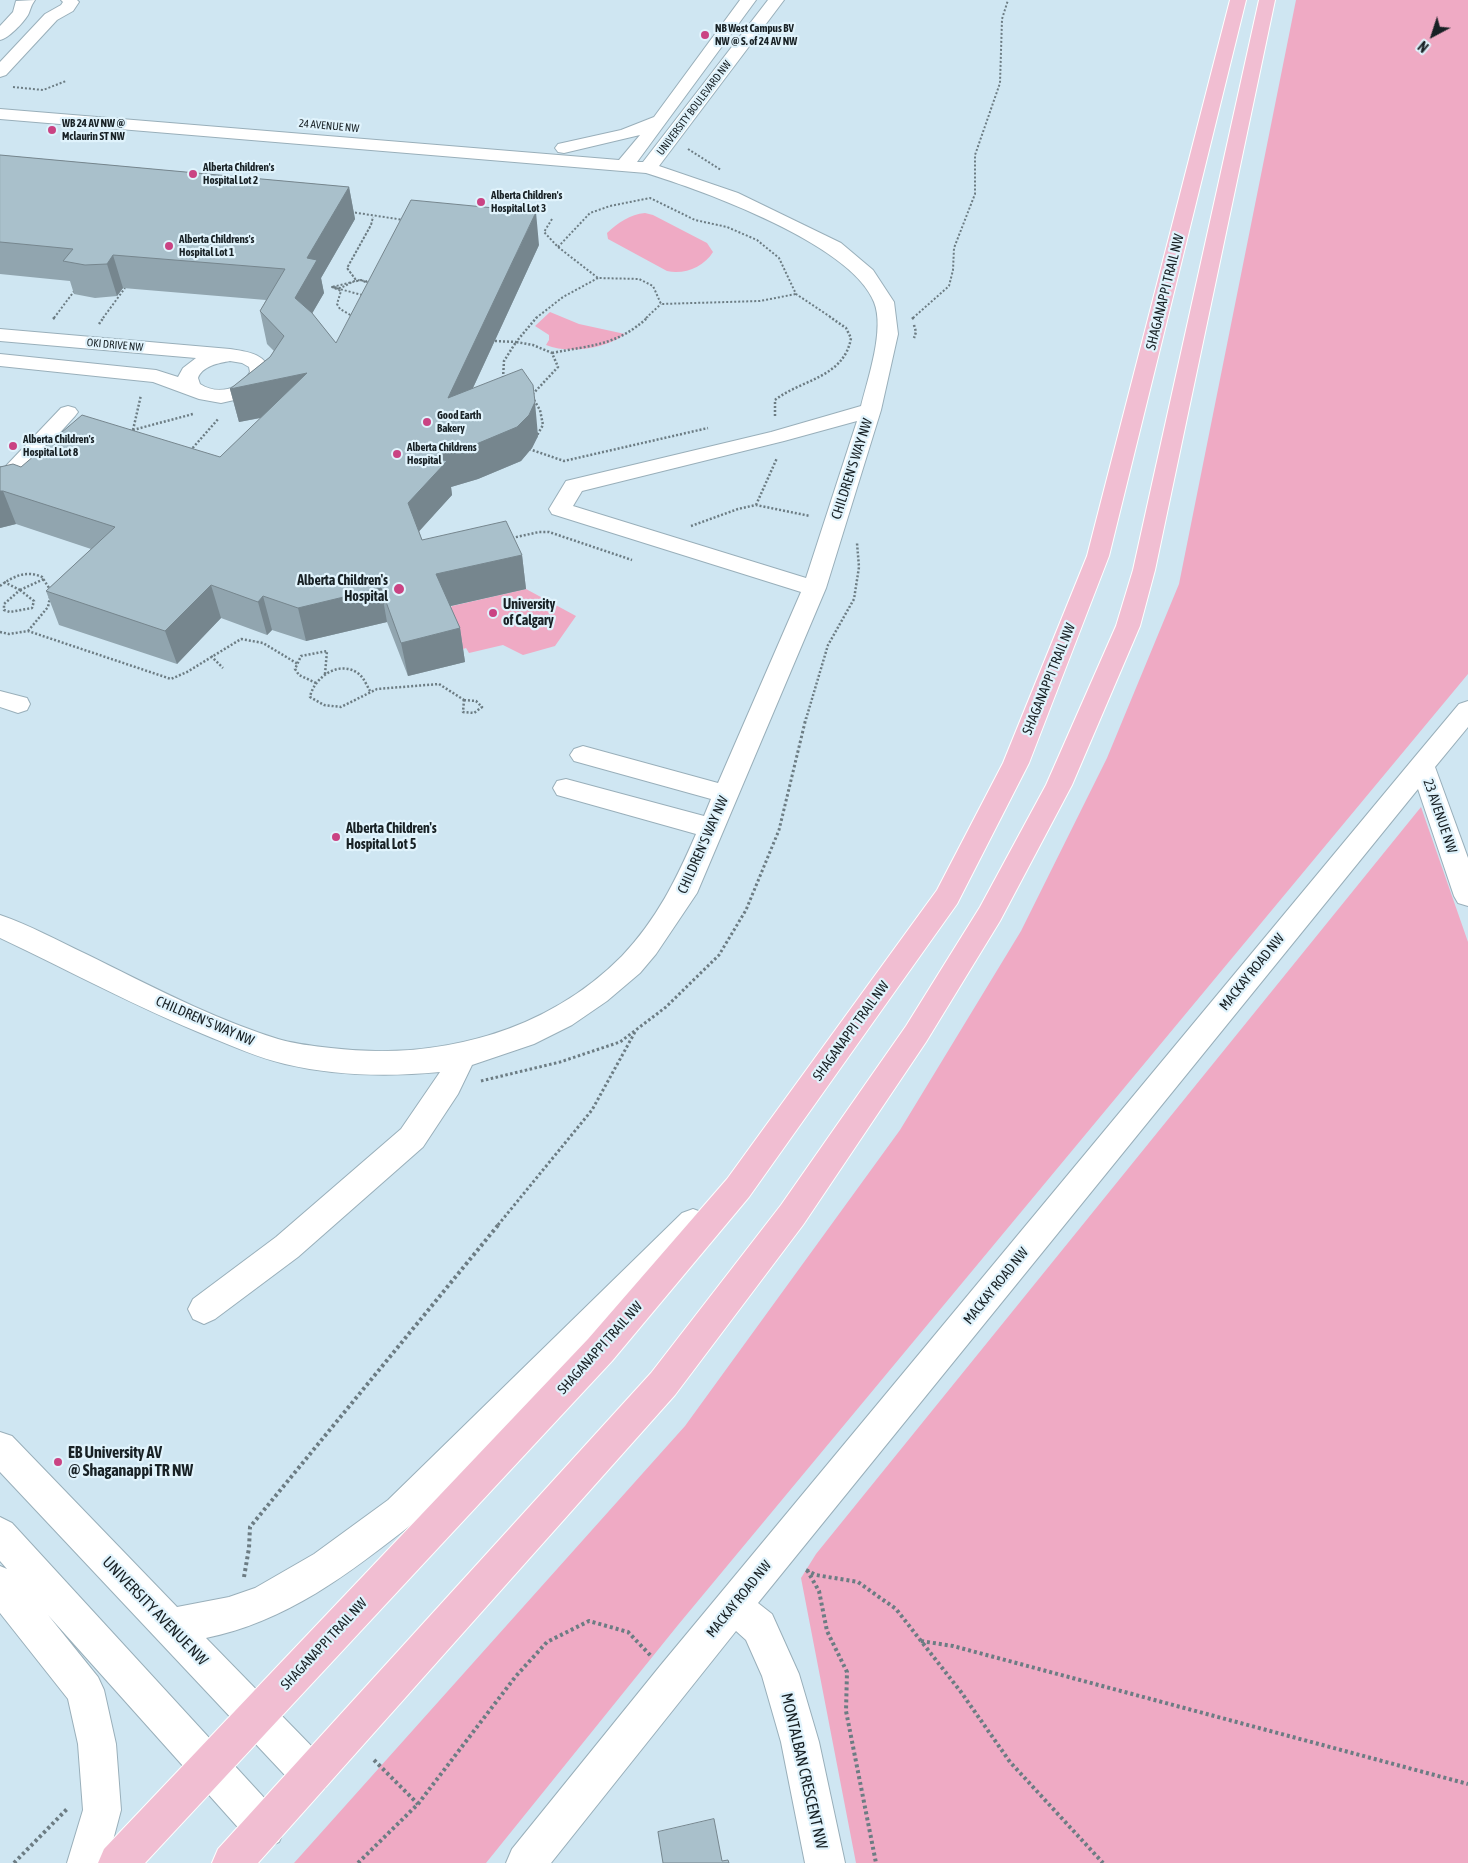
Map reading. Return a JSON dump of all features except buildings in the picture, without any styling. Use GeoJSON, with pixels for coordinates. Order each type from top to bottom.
{"type":"FeatureCollection","features":[{"type":"Feature","properties":{"kind":"main road","name":"SHAGANAPPI TRAIL NW"},"geometry":{"type":"LineString","coordinates":[[118,1863],[600,1350],[738,1188],[947,897],[1016,763],[1098,556],[1238,0]]}},
{"type":"Feature","properties":{"kind":"main road"},"geometry":{"type":"LineString","coordinates":[[232,1863],[663,1384],[792,1215],[916,1034],[990,914],[1059,784],[1128,626],[1144,570],[1267,0]]}},
{"type":"Feature","properties":{"kind":"street"},"geometry":{"type":"LineString","coordinates":[[0,35],[21,13],[22,4],[28,0]]}},
{"type":"Feature","properties":{"kind":"street"},"geometry":{"type":"LineString","coordinates":[[0,72],[51,17],[67,8],[72,2],[69,0]]}},
{"type":"Feature","properties":{"kind":"street","name":"UNIVERSITY BOULEVARD NW"},"geometry":{"type":"LineString","coordinates":[[628,160],[661,119],[748,0]]}},
{"type":"Feature","properties":{"kind":"street","name":"UNIVERSITY BOULEVARD NW"},"geometry":{"type":"LineString","coordinates":[[648,168],[776,0]]}},
{"type":"Feature","properties":{"kind":"street","name":"24 AVENUE NW"},"geometry":{"type":"LineString","coordinates":[[143,110],[461,137],[564,148],[628,160],[648,168]]}},
{"type":"Feature","properties":{"kind":"street","name":"24 AVENUE NW"},"geometry":{"type":"LineString","coordinates":[[0,114],[460,154],[628,160],[659,154]]}},
{"type":"Feature","properties":{"kind":"street"},"geometry":{"type":"LineString","coordinates":[[564,148],[626,134],[661,119]]}},
{"type":"Feature","properties":{"kind":"street","name":"CHILDREN'S WAY NW"},"geometry":{"type":"LineString","coordinates":[[659,154],[676,159],[732,197]]}},
{"type":"Feature","properties":{"kind":"street","name":"CHILDREN'S WAY NW"},"geometry":{"type":"LineString","coordinates":[[0,926],[223,1032],[279,1051],[340,1062],[395,1066],[461,1057],[509,1043],[549,1023],[598,994],[630,965],[661,929],[687,886],[814,588],[871,410],[888,334],[884,302],[866,274],[834,247],[732,197],[648,168]]}},
{"type":"Feature","properties":{"kind":"street","name":"OKI DRIVE NW"},"geometry":{"type":"LineString","coordinates":[[0,335],[241,356],[257,364],[261,370],[260,377],[246,390],[222,396],[210,396],[156,376],[0,360]]}},
{"type":"Feature","properties":{"kind":"street"},"geometry":{"type":"LineString","coordinates":[[192,389],[188,382],[188,376],[192,370],[207,360],[230,355]]}},
{"type":"Feature","properties":{"kind":"street"},"geometry":{"type":"LineString","coordinates":[[814,588],[560,509],[574,486],[778,437],[871,410]]}},
{"type":"Feature","properties":{"kind":"street"},"geometry":{"type":"LineString","coordinates":[[0,474],[9,475],[68,412]]}},
{"type":"Feature","properties":{"kind":"street","name":"MACKAY ROAD NW"},"geometry":{"type":"LineString","coordinates":[[526,1863],[673,1678],[1468,710]]}},
{"type":"Feature","properties":{"kind":"street","name":"23 AVENUE NW"},"geometry":{"type":"LineString","coordinates":[[1422,765],[1468,896]]}},
{"type":"Feature","properties":{"kind":"street"},"geometry":{"type":"LineString","coordinates":[[575,771],[630,783],[686,783],[718,812],[611,801],[575,771]]}},
{"type":"Feature","properties":{"kind":"street"},"geometry":{"type":"LineString","coordinates":[[204,1310],[287,1247],[412,1138],[448,1084],[461,1057]]}},
{"type":"Feature","properties":{"kind":"street"},"geometry":{"type":"LineString","coordinates":[[169,1627],[247,1610],[280,1594],[356,1546],[400,1512],[690,1225],[738,1188]]}},
{"type":"Feature","properties":{"kind":"street","name":"UNIVERSITY AVENUE NW"},"geometry":{"type":"LineString","coordinates":[[0,1448],[311,1774]]}},
{"type":"Feature","properties":{"kind":"street"},"geometry":{"type":"LineString","coordinates":[[0,1535],[265,1828]]}},
{"type":"Feature","properties":{"kind":"street"},"geometry":{"type":"LineString","coordinates":[[0,1584],[85,1690],[97,1744],[102,1810],[87,1863]]}},
{"type":"Feature","properties":{"kind":"street","name":"MONTALBAN CRESCENT NW"},"geometry":{"type":"LineString","coordinates":[[734,1606],[759,1627],[780,1674],[800,1742],[825,1863]]}},
{"type":"Feature","properties":{"kind":"path"},"geometry":{"type":"LineString","coordinates":[[912,319],[949,286],[953,270],[954,248],[964,218],[975,194],[975,155],[1000,83],[1002,19],[1008,0]]}},
{"type":"Feature","properties":{"kind":"path"},"geometry":{"type":"LineString","coordinates":[[10,87],[43,90],[66,81]]}},
{"type":"Feature","properties":{"kind":"path"},"geometry":{"type":"LineString","coordinates":[[558,248],[590,213],[610,206],[650,198],[695,220],[726,227],[757,240],[779,258],[796,294],[846,328],[851,338],[846,356],[834,369],[785,390],[775,400],[775,416]]}},
{"type":"Feature","properties":{"kind":"path"},"geometry":{"type":"LineString","coordinates":[[348,212],[406,220]]}},
{"type":"Feature","properties":{"kind":"path"},"geometry":{"type":"LineString","coordinates":[[356,280],[347,268],[371,225],[373,216]]}},
{"type":"Feature","properties":{"kind":"path"},"geometry":{"type":"LineString","coordinates":[[544,232],[552,219]]}},
{"type":"Feature","properties":{"kind":"path"},"geometry":{"type":"LineString","coordinates":[[537,232],[544,232],[558,248],[598,278]]}},
{"type":"Feature","properties":{"kind":"path"},"geometry":{"type":"LineString","coordinates":[[503,380],[504,361],[539,313],[557,300],[598,278],[639,279],[653,286],[661,304]]}},
{"type":"Feature","properties":{"kind":"path"},"geometry":{"type":"LineString","coordinates":[[356,280],[366,281],[370,284],[369,296],[341,291],[332,287],[341,288],[356,280]]}},
{"type":"Feature","properties":{"kind":"path"},"geometry":{"type":"LineString","coordinates":[[48,323],[80,284]]}},
{"type":"Feature","properties":{"kind":"path"},"geometry":{"type":"LineString","coordinates":[[341,291],[337,304],[340,310],[352,316]]}},
{"type":"Feature","properties":{"kind":"path"},"geometry":{"type":"LineString","coordinates":[[495,340],[533,345],[552,353],[614,341],[634,330],[661,304],[760,301],[796,294]]}},
{"type":"Feature","properties":{"kind":"path"},"geometry":{"type":"LineString","coordinates":[[350,323],[352,316],[356,312]]}},
{"type":"Feature","properties":{"kind":"path"},"geometry":{"type":"LineString","coordinates":[[531,396],[558,367],[552,353]]}},
{"type":"Feature","properties":{"kind":"path"},"geometry":{"type":"LineString","coordinates":[[131,437],[142,390]]}},
{"type":"Feature","properties":{"kind":"path"},"geometry":{"type":"LineString","coordinates":[[524,392],[531,396],[540,410],[543,425],[528,450],[564,461],[708,428]]}},
{"type":"Feature","properties":{"kind":"path"},"geometry":{"type":"LineString","coordinates":[[123,432],[196,413]]}},
{"type":"Feature","properties":{"kind":"path"},"geometry":{"type":"LineString","coordinates":[[182,451],[191,451],[221,416]]}},
{"type":"Feature","properties":{"kind":"path"},"geometry":{"type":"LineString","coordinates":[[756,505],[780,451]]}},
{"type":"Feature","properties":{"kind":"path"},"geometry":{"type":"LineString","coordinates":[[689,527],[738,509],[756,505],[812,516]]}},
{"type":"Feature","properties":{"kind":"path"},"geometry":{"type":"LineString","coordinates":[[506,540],[539,532],[549,532],[632,560]]}},
{"type":"Feature","properties":{"kind":"path"},"geometry":{"type":"LineString","coordinates":[[0,586],[4,582],[27,572],[37,574],[49,585],[51,592],[48,607],[28,631]]}},
{"type":"Feature","properties":{"kind":"path"},"geometry":{"type":"LineString","coordinates":[[4,582],[19,590],[31,596],[34,601],[32,608],[10,612],[4,610],[4,604],[19,590],[44,579]]}},
{"type":"Feature","properties":{"kind":"path"},"geometry":{"type":"LineString","coordinates":[[0,632],[9,634],[28,631],[171,679],[187,672],[242,639],[263,643],[298,664]]}},
{"type":"Feature","properties":{"kind":"path"},"geometry":{"type":"LineString","coordinates":[[316,683],[299,675],[295,669],[301,656],[327,651],[325,674]]}},
{"type":"Feature","properties":{"kind":"path"},"geometry":{"type":"LineString","coordinates":[[212,656],[223,668]]}},
{"type":"Feature","properties":{"kind":"path"},"geometry":{"type":"LineString","coordinates":[[370,691],[360,675],[351,670],[334,670],[325,674],[316,683],[310,691],[310,696],[318,703],[334,708],[348,706],[370,691],[439,684],[464,700],[476,701],[482,707],[475,714],[463,712],[464,700]]}},
{"type":"Feature","properties":{"kind":"path"},"geometry":{"type":"LineString","coordinates":[[242,1586],[249,1548],[250,1527],[592,1110],[637,1029],[620,1042],[560,1062],[483,1081],[448,1084]]}},
{"type":"Feature","properties":{"kind":"path"},"geometry":{"type":"LineString","coordinates":[[876,1863],[846,1711],[847,1672],[827,1631],[819,1591],[806,1570],[816,1575],[858,1582],[896,1609],[961,1692],[1010,1762],[1103,1863]]}},
{"type":"Feature","properties":{"kind":"path"},"geometry":{"type":"LineString","coordinates":[[358,1863],[418,1804],[516,1676],[548,1642],[589,1621],[628,1632],[673,1678]]}},
{"type":"Feature","properties":{"kind":"path"},"geometry":{"type":"LineString","coordinates":[[921,1641],[953,1646],[1468,1784]]}},
{"type":"Feature","properties":{"kind":"path"},"geometry":{"type":"LineString","coordinates":[[374,1760],[418,1804]]}},
{"type":"Feature","properties":{"kind":"path"},"geometry":{"type":"LineString","coordinates":[[14,1863],[75,1801]]}},
{"type":"Feature","properties":{"kind":"shaded area"},"geometry":{"type":"Polygon","coordinates":[[[1296,0],[1468,0],[1468,674],[678,1625],[486,1863],[294,1863],[685,1426],[900,1130],[1021,931],[1107,758],[1179,584],[1296,0]]]}},
{"type":"Feature","properties":{"kind":"shaded area"},"geometry":{"type":"Polygon","coordinates":[[[645,213],[653,215],[707,243],[713,252],[704,262],[693,269],[673,272],[667,271],[608,239],[607,233],[620,223],[634,215],[645,213]]]}},
{"type":"Feature","properties":{"kind":"shaded area"},"geometry":{"type":"Polygon","coordinates":[[[550,312],[579,324],[625,334],[608,343],[587,348],[555,348],[546,345],[549,335],[535,326],[550,312]]]}},
{"type":"Feature","properties":{"kind":"shaded area"},"geometry":{"type":"Polygon","coordinates":[[[526,589],[576,616],[555,646],[523,655],[503,645],[469,653],[466,648],[460,650],[445,615],[452,606],[526,589]]]}},
{"type":"Feature","properties":{"kind":"shaded area"},"geometry":{"type":"Polygon","coordinates":[[[1421,807],[1468,942],[1468,1863],[856,1863],[801,1578],[816,1554],[1421,807]]]}},
{"type":"Feature","properties":{"kind":"place","name":"NB West Campus BV NW @ S. of 24 AV NW"},"geometry":{"type":"Point","coordinates":[705,35]}},
{"type":"Feature","properties":{"kind":"place","name":"WB 24 AV NW @ Mclaurin ST NW"},"geometry":{"type":"Point","coordinates":[52,130]}},
{"type":"Feature","properties":{"kind":"place","name":"Alberta Children's Hospital Lot 2"},"geometry":{"type":"Point","coordinates":[193,174]}},
{"type":"Feature","properties":{"kind":"place","name":"Alberta Children's Hospital Lot 3"},"geometry":{"type":"Point","coordinates":[481,202]}},
{"type":"Feature","properties":{"kind":"place","name":"Alberta Childrens's Hospital Lot 1"},"geometry":{"type":"Point","coordinates":[169,246]}},
{"type":"Feature","properties":{"kind":"place","name":"Good Earth Bakery"},"geometry":{"type":"Point","coordinates":[427,422]}},
{"type":"Feature","properties":{"kind":"place","name":"Alberta Children's Hospital Lot 8"},"geometry":{"type":"Point","coordinates":[13,446]}},
{"type":"Feature","properties":{"kind":"place","name":"Alberta Childrens Hospital"},"geometry":{"type":"Point","coordinates":[397,454]}},
{"type":"Feature","properties":{"kind":"place","name":"Alberta Children's Hospital"},"geometry":{"type":"Point","coordinates":[399,589]}},
{"type":"Feature","properties":{"kind":"place","name":"University of Calgary"},"geometry":{"type":"Point","coordinates":[493,613]}},
{"type":"Feature","properties":{"kind":"place","name":"Alberta Children's Hospital Lot 5"},"geometry":{"type":"Point","coordinates":[336,837]}},
{"type":"Feature","properties":{"kind":"place","name":"EB University AV @ Shaganappi TR NW"},"geometry":{"type":"Point","coordinates":[58,1462]}}]}
